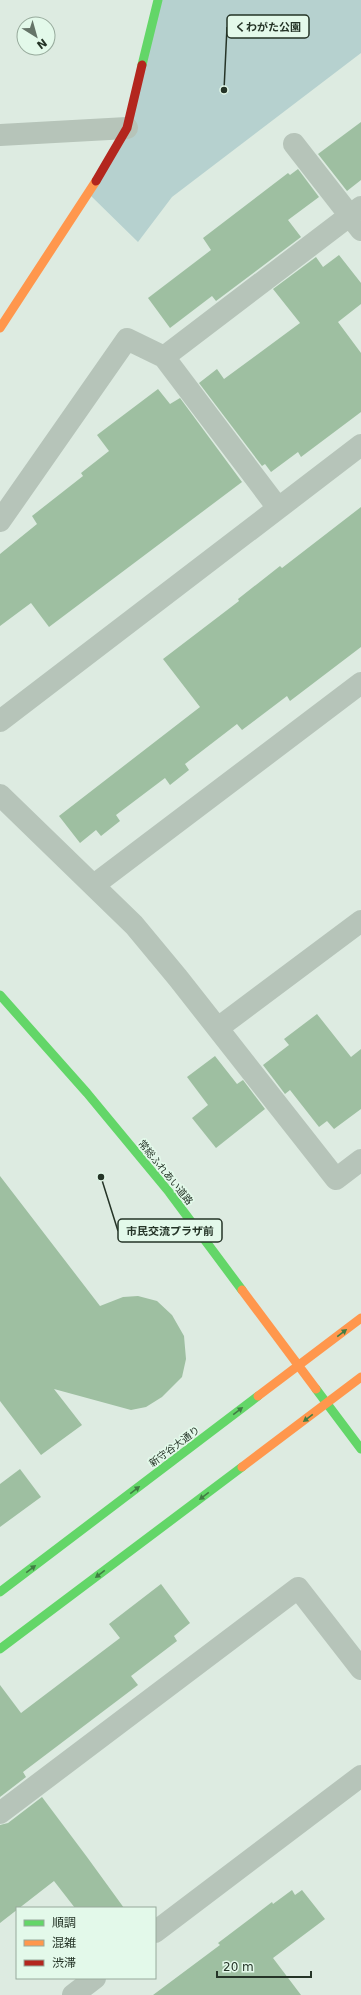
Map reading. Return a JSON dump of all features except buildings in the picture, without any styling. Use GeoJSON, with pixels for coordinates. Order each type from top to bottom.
{"type":"FeatureCollection","features":[{"type":"Feature","properties":{"kind":"street"},"geometry":{"type":"LineString","coordinates":[[1,324],[89,194],[127,128],[158,0]]}},
{"type":"Feature","properties":{"kind":"street"},"geometry":{"type":"LineString","coordinates":[[0,135],[127,128]]}},
{"type":"Feature","properties":{"kind":"street"},"geometry":{"type":"LineString","coordinates":[[164,357],[357,218],[294,144]]}},
{"type":"Feature","properties":{"kind":"street"},"geometry":{"type":"LineString","coordinates":[[0,521],[127,339],[164,357],[278,508]]}},
{"type":"Feature","properties":{"kind":"street"},"geometry":{"type":"LineString","coordinates":[[0,721],[361,445]]}},
{"type":"Feature","properties":{"kind":"street"},"geometry":{"type":"LineString","coordinates":[[94,885],[361,683]]}},
{"type":"Feature","properties":{"kind":"street"},"geometry":{"type":"LineString","coordinates":[[0,795],[134,925],[218,1028],[336,1179],[361,1160]]}},
{"type":"Feature","properties":{"kind":"street"},"geometry":{"type":"LineString","coordinates":[[218,1028],[361,920]]}},
{"type":"Feature","properties":{"kind":"street","name":"常総ふれあい道路"},"geometry":{"type":"LineString","coordinates":[[0,995],[87,1093],[169,1192],[361,1450]]}},
{"type":"Feature","properties":{"kind":"street","name":"新守谷大通り"},"geometry":{"type":"LineString","coordinates":[[0,1592],[361,1318]]}},
{"type":"Feature","properties":{"kind":"street"},"geometry":{"type":"LineString","coordinates":[[0,1649],[361,1377]]}},
{"type":"Feature","properties":{"kind":"street"},"geometry":{"type":"LineString","coordinates":[[0,1813],[298,1588],[361,1669]]}},
{"type":"Feature","properties":{"kind":"street"},"geometry":{"type":"LineString","coordinates":[[156,1931],[361,1776]]}},
{"type":"Feature","properties":{"kind":"street"},"geometry":{"type":"LineString","coordinates":[[72,1995],[94,1979]]}},
{"type":"Feature","properties":{"kind":"shaded area"},"geometry":{"type":"Polygon","coordinates":[[[158,0],[361,0],[361,53],[172,197],[138,242],[89,194],[127,128],[158,0]]]}},
{"type":"Feature","properties":{"kind":"traffic: fast"},"geometry":{"type":"LineString","coordinates":[[142,65],[158,0]]}},
{"type":"Feature","properties":{"kind":"traffic: fast"},"geometry":{"type":"LineString","coordinates":[[0,995],[87,1093],[169,1192],[242,1290]]}},
{"type":"Feature","properties":{"kind":"traffic: fast"},"geometry":{"type":"LineString","coordinates":[[316,1389],[361,1449]]}},
{"type":"Feature","properties":{"kind":"traffic: fast"},"geometry":{"type":"LineString","coordinates":[[0,1592],[258,1396]]}},
{"type":"Feature","properties":{"kind":"traffic: fast"},"geometry":{"type":"LineString","coordinates":[[0,1649],[242,1467]]}},
{"type":"Feature","properties":{"kind":"traffic: slow"},"geometry":{"type":"LineString","coordinates":[[0,328],[96,181]]}},
{"type":"Feature","properties":{"kind":"traffic: slow"},"geometry":{"type":"LineString","coordinates":[[242,1290],[316,1389]]}},
{"type":"Feature","properties":{"kind":"traffic: slow"},"geometry":{"type":"LineString","coordinates":[[258,1396],[361,1318]]}},
{"type":"Feature","properties":{"kind":"traffic: slow"},"geometry":{"type":"LineString","coordinates":[[242,1467],[361,1377]]}},
{"type":"Feature","properties":{"kind":"traffic: jam"},"geometry":{"type":"LineString","coordinates":[[96,181],[127,128],[142,65]]}},
{"type":"Feature","properties":{"kind":"place","name":"くわがた公園"},"geometry":{"type":"Point","coordinates":[224,90]}},
{"type":"Feature","properties":{"kind":"place","name":"市民交流プラザ前"},"geometry":{"type":"Point","coordinates":[101,1177]}}]}
